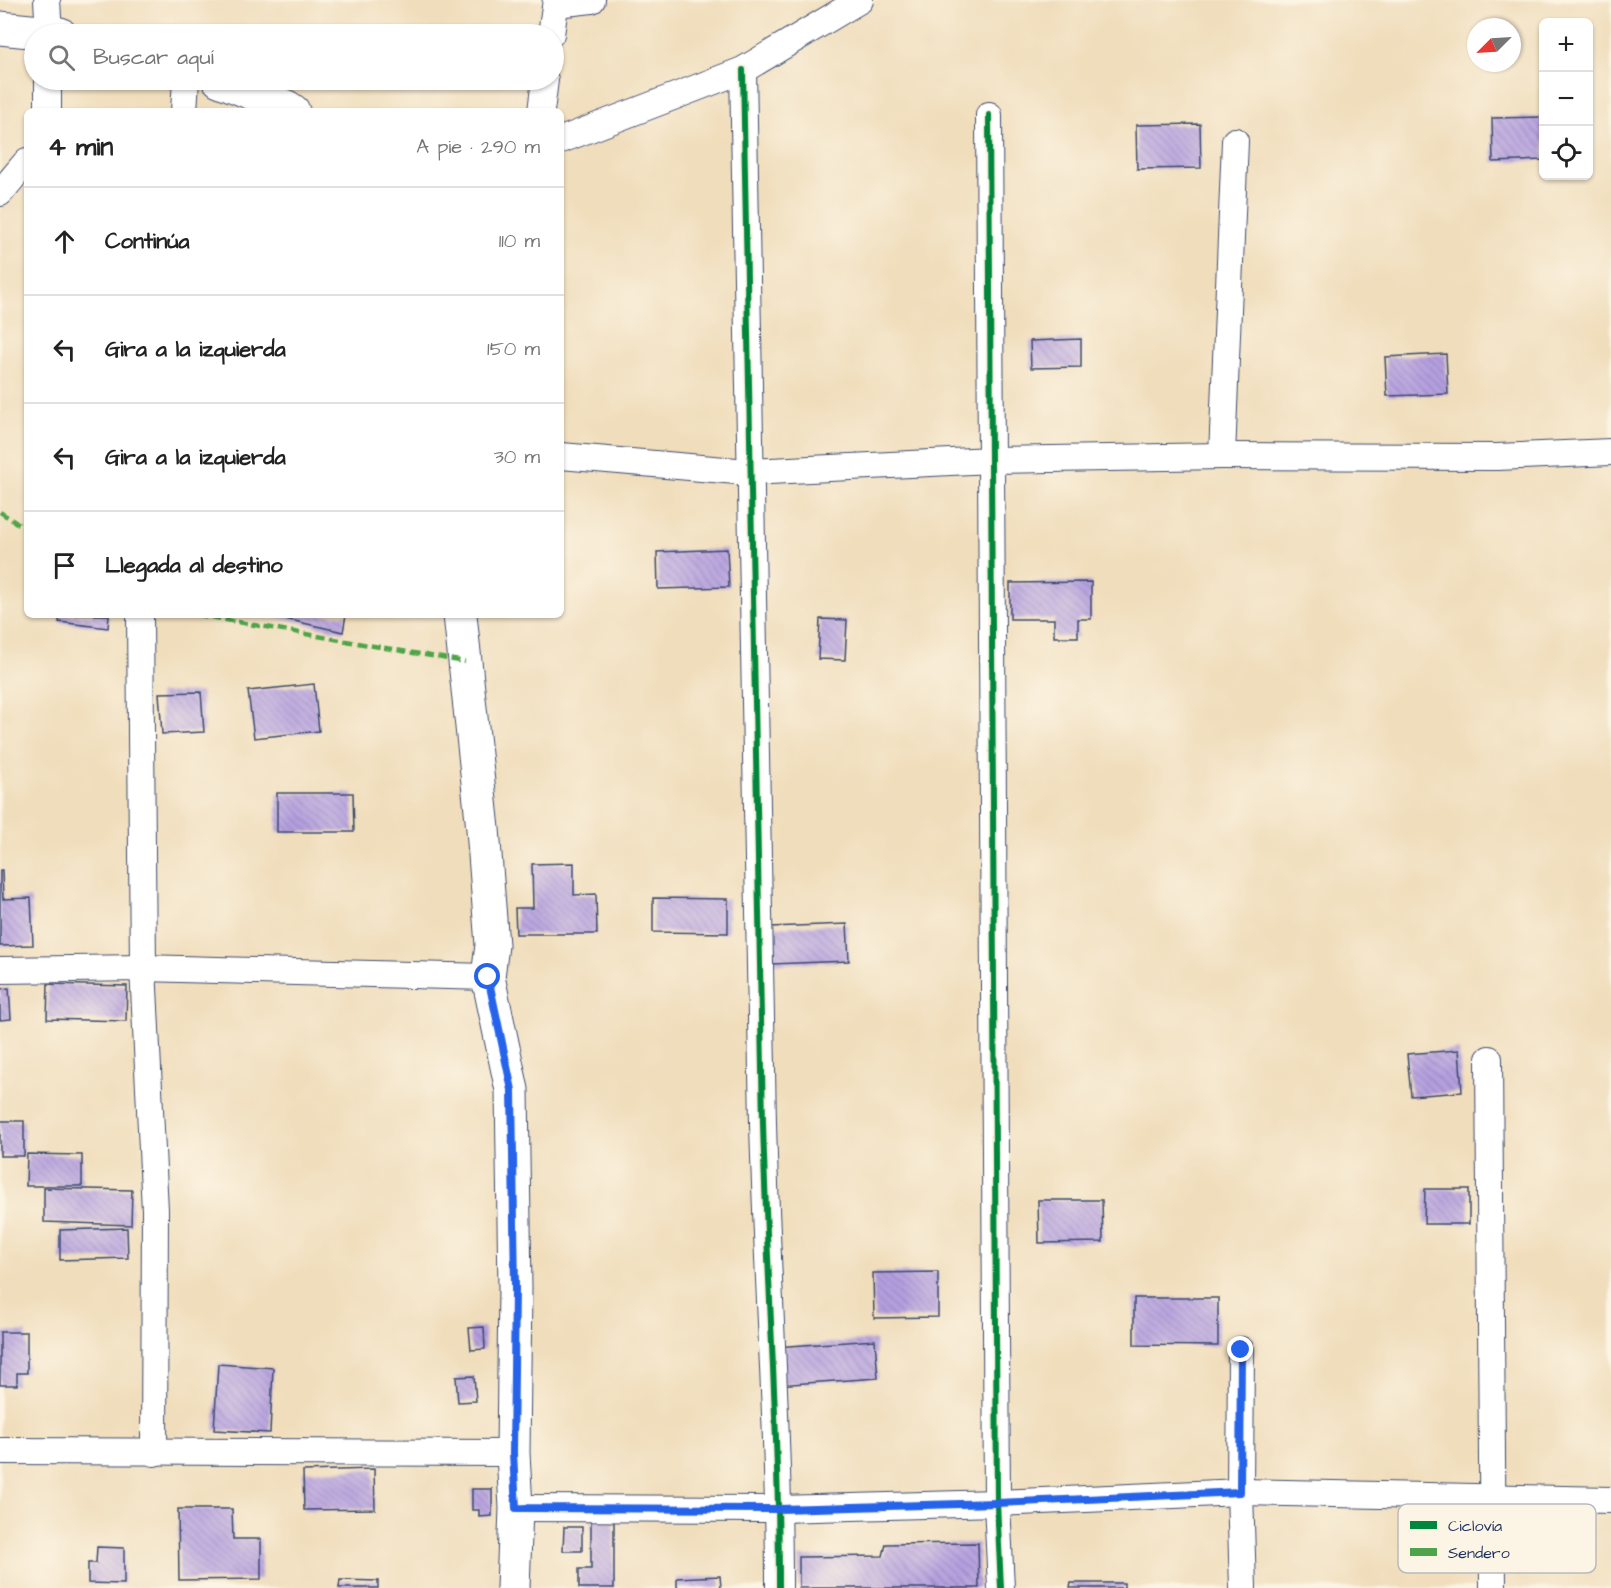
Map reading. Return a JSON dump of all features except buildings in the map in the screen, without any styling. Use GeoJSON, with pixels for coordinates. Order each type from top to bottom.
{"type":"FeatureCollection","features":[{"type":"Feature","properties":{"kind":"street"},"geometry":{"type":"LineString","coordinates":[[48,0],[52,24]]}},
{"type":"Feature","properties":{"kind":"street"},"geometry":{"type":"LineString","coordinates":[[553,24],[556,2],[592,0]]}},
{"type":"Feature","properties":{"kind":"street"},"geometry":{"type":"LineString","coordinates":[[564,139],[743,70],[860,0]]}},
{"type":"Feature","properties":{"kind":"street"},"geometry":{"type":"LineString","coordinates":[[0,28],[24,31]]}},
{"type":"Feature","properties":{"kind":"street"},"geometry":{"type":"LineString","coordinates":[[743,70],[748,472],[763,1129],[779,1509],[779,1588]]}},
{"type":"Feature","properties":{"kind":"street"},"geometry":{"type":"LineString","coordinates":[[48,90],[48,108]]}},
{"type":"Feature","properties":{"kind":"street"},"geometry":{"type":"LineString","coordinates":[[184,108],[185,90]]}},
{"type":"Feature","properties":{"kind":"street"},"geometry":{"type":"LineString","coordinates":[[243,90],[286,108]]}},
{"type":"Feature","properties":{"kind":"street"},"geometry":{"type":"LineString","coordinates":[[541,108],[544,90]]}},
{"type":"Feature","properties":{"kind":"street"},"geometry":{"type":"LineString","coordinates":[[989,115],[997,1503],[1001,1588]]}},
{"type":"Feature","properties":{"kind":"street"},"geometry":{"type":"LineString","coordinates":[[1222,456],[1235,141]]}},
{"type":"Feature","properties":{"kind":"street"},"geometry":{"type":"LineString","coordinates":[[0,193],[24,165]]}},
{"type":"Feature","properties":{"kind":"street"},"geometry":{"type":"LineString","coordinates":[[564,456],[748,472],[991,460],[1222,456],[1497,457],[1611,452]]}},
{"type":"Feature","properties":{"kind":"street"},"geometry":{"type":"LineString","coordinates":[[141,618],[143,968],[155,1210],[154,1453]]}},
{"type":"Feature","properties":{"kind":"street"},"geometry":{"type":"LineString","coordinates":[[460,618],[483,829],[492,945],[488,977],[512,1090],[515,1288],[513,1453],[516,1508],[513,1588]]}},
{"type":"Feature","properties":{"kind":"street"},"geometry":{"type":"LineString","coordinates":[[0,970],[143,968],[488,977]]}},
{"type":"Feature","properties":{"kind":"street"},"geometry":{"type":"LineString","coordinates":[[1489,1059],[1491,1504]]}},
{"type":"Feature","properties":{"kind":"street"},"geometry":{"type":"LineString","coordinates":[[1241,1350],[1240,1492],[1243,1588]]}},
{"type":"Feature","properties":{"kind":"street"},"geometry":{"type":"LineString","coordinates":[[0,1451],[513,1453]]}},
{"type":"Feature","properties":{"kind":"street"},"geometry":{"type":"LineString","coordinates":[[516,1508],[779,1509],[997,1503],[1240,1492],[1611,1500]]}},
{"type":"Feature","properties":{"kind":"street"},"geometry":{"type":"LineString","coordinates":[[1493,1573],[1493,1588]]}},
{"type":"Feature","properties":{"kind":"marked path"},"geometry":{"type":"LineString","coordinates":[[0,512],[24,528]]}},
{"type":"Feature","properties":{"kind":"marked path"},"geometry":{"type":"LineString","coordinates":[[215,618],[465,662]]}},
{"type":"Feature","properties":{"kind":"cycle path"},"geometry":{"type":"LineString","coordinates":[[743,70],[760,991],[779,1588]]}},
{"type":"Feature","properties":{"kind":"cycle path"},"geometry":{"type":"LineString","coordinates":[[989,115],[997,1503],[1001,1588]]}},
{"type":"Feature","properties":{"kind":"route"},"geometry":{"type":"LineString","coordinates":[[488,977],[512,1090],[515,1288],[513,1453],[516,1508],[779,1509],[997,1503],[1240,1492],[1241,1350]]}}]}
